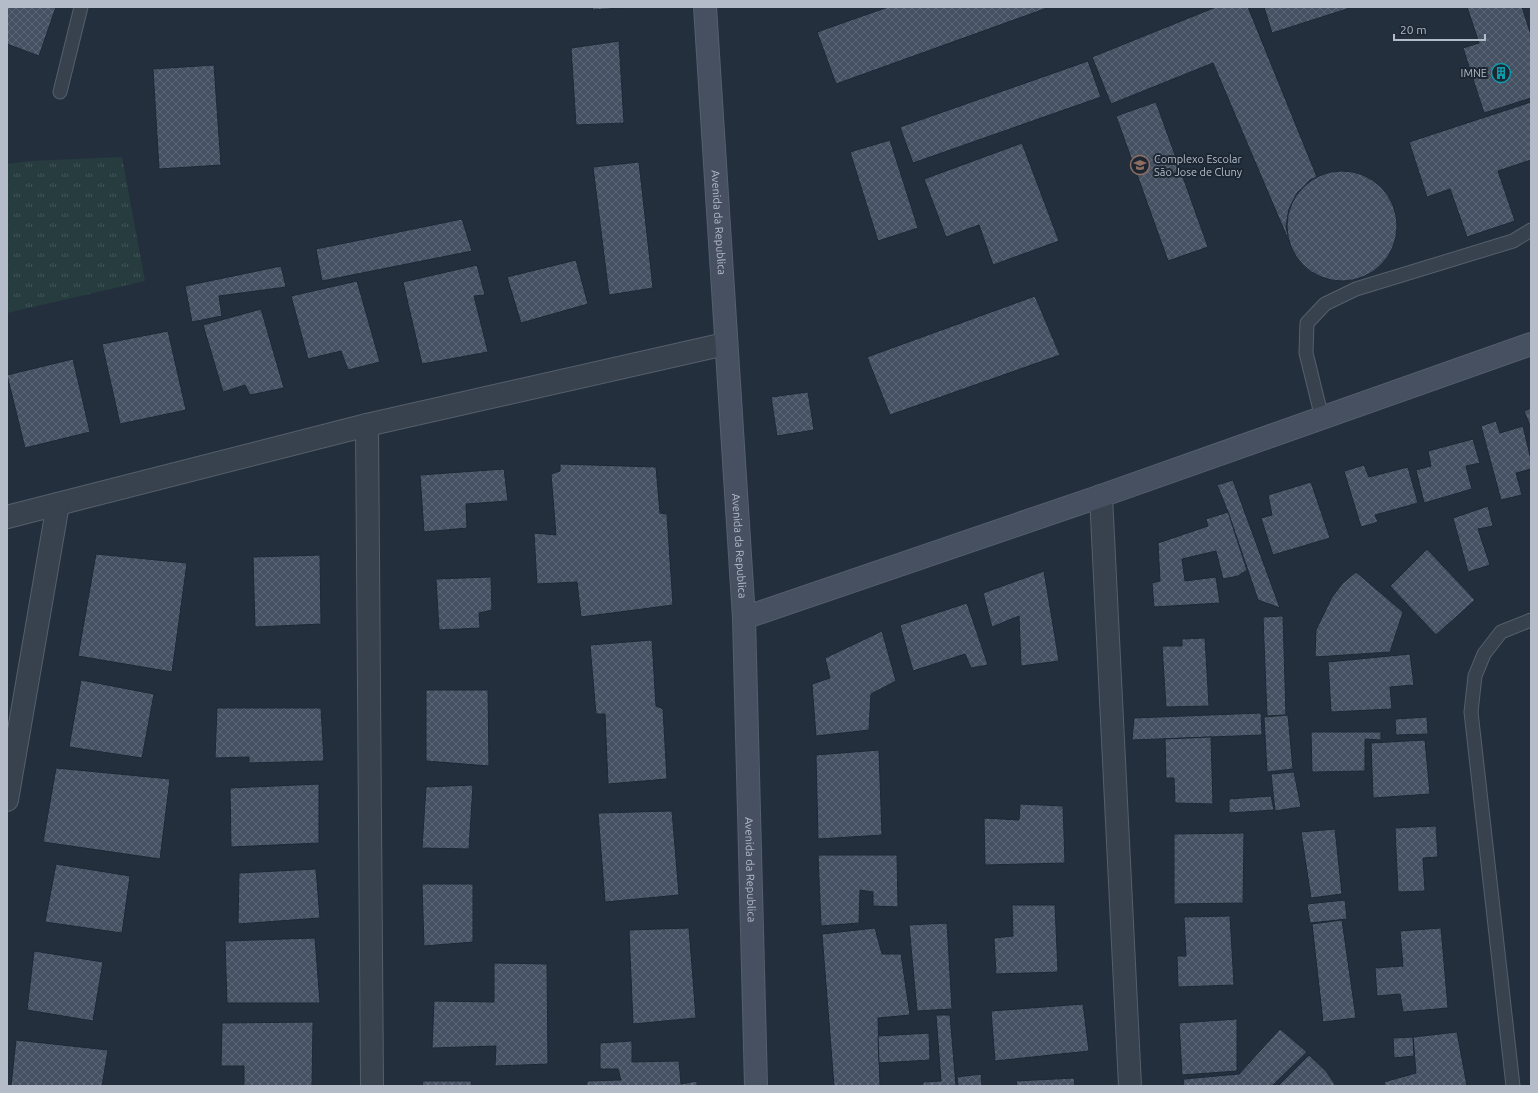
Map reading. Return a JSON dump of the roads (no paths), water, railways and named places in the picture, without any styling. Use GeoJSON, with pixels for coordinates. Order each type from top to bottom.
{"type":"FeatureCollection","features":[{"type":"Feature","properties":{"kind":"street","name":"Avenida da Republica"},"geometry":{"type":"LineString","coordinates":[[705,7],[725,344],[744,618],[756,1086]]}},
{"type":"Feature","properties":{"kind":"street"},"geometry":{"type":"LineString","coordinates":[[7,517],[367,426],[725,344]]}},
{"type":"Feature","properties":{"kind":"street"},"geometry":{"type":"LineString","coordinates":[[744,618],[1101,496],[1531,344]]}},
{"type":"Feature","properties":{"kind":"street"},"geometry":{"type":"LineString","coordinates":[[367,426],[372,1086]]}},
{"type":"Feature","properties":{"kind":"street"},"geometry":{"type":"LineString","coordinates":[[1101,496],[1130,1086]]}},
{"type":"Feature","properties":{"kind":"street"},"geometry":{"type":"LineString","coordinates":[[7,800],[58,504]]}},
{"type":"Feature","properties":{"kind":"lane"},"geometry":{"type":"LineString","coordinates":[[60,92],[81,7]]}},
{"type":"Feature","properties":{"kind":"lane"},"geometry":{"type":"LineString","coordinates":[[1322,418],[1306,353],[1307,323],[1325,304],[1356,289],[1513,241],[1531,230]]}},
{"type":"Feature","properties":{"kind":"lane"},"geometry":{"type":"LineString","coordinates":[[1513,1086],[1472,712],[1475,676],[1484,654],[1501,632],[1531,620]]}},
{"type":"Feature","properties":{"kind":"place","name":"IMNE"},"geometry":{"type":"Point","coordinates":[1501,73]}},
{"type":"Feature","properties":{"kind":"place","name":"Complexo Escolar São Jose de Cluny"},"geometry":{"type":"Point","coordinates":[1140,165]}}]}
